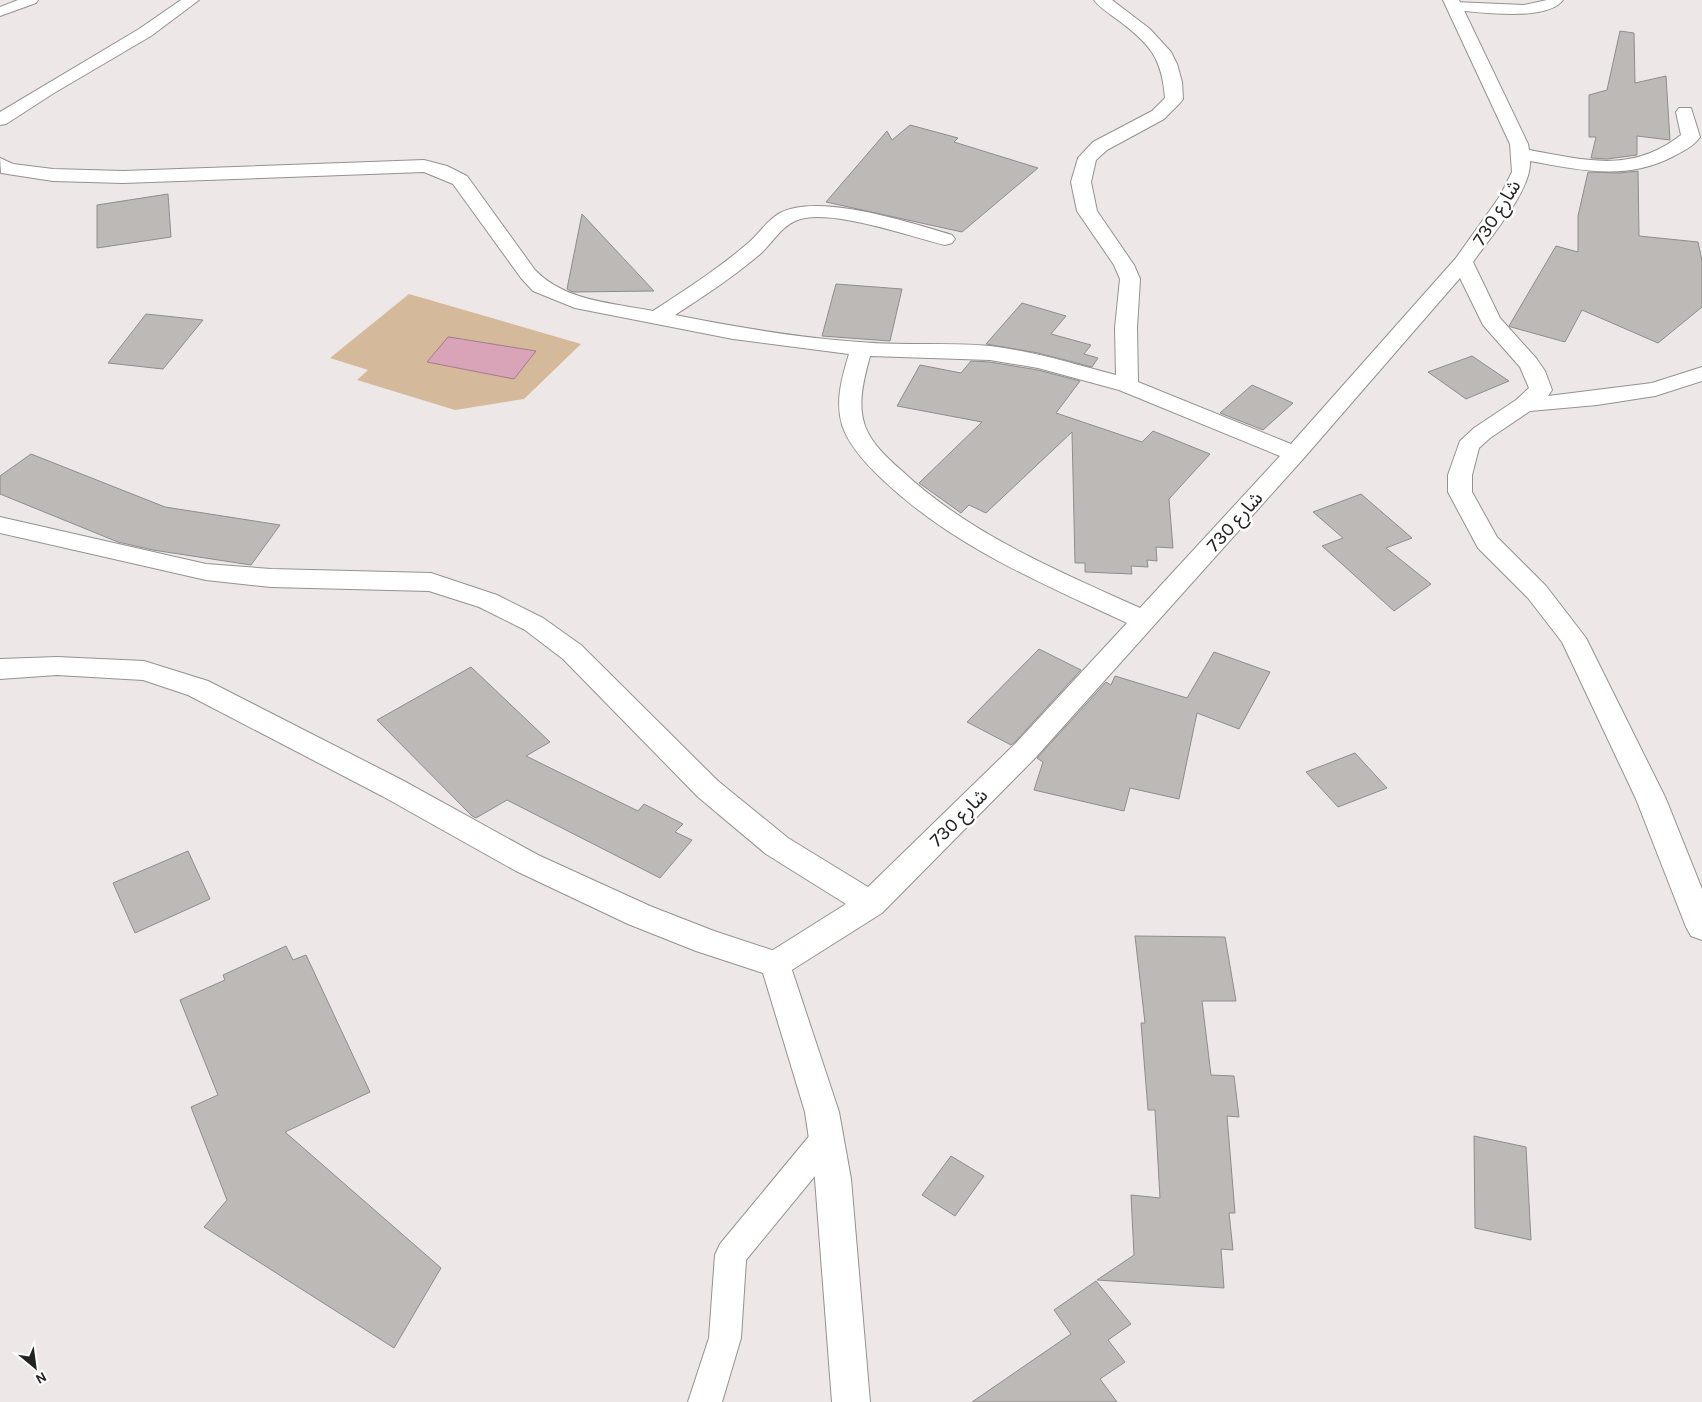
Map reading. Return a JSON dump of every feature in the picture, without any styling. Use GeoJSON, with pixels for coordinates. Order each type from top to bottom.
{"type":"FeatureCollection","features":[{"type":"Feature","properties":{"kind":"street"},"geometry":{"type":"LineString","coordinates":[[0,120],[44,91],[172,16],[191,0]]}},
{"type":"Feature","properties":{"kind":"street"},"geometry":{"type":"LineString","coordinates":[[1102,0],[1142,30],[1163,53],[1172,75],[1174,100],[1158,115],[1100,146],[1087,158],[1081,182],[1087,211],[1124,265],[1130,279],[1126,328],[1127,385]]}},
{"type":"Feature","properties":{"kind":"street","name":"شارع 730"},"geometry":{"type":"LineString","coordinates":[[776,964],[871,904],[1026,750],[1295,454],[1463,262],[1509,196],[1521,172],[1519,144],[1453,3]]}},
{"type":"Feature","properties":{"kind":"street"},"geometry":{"type":"LineString","coordinates":[[1520,154],[1623,167],[1650,160],[1681,145],[1690,137],[1685,112]]}},
{"type":"Feature","properties":{"kind":"street"},"geometry":{"type":"LineString","coordinates":[[0,164],[8,169],[53,175],[123,177],[381,164],[424,166],[450,174],[460,180],[474,196],[528,274],[540,287],[575,302],[733,333],[860,349],[920,349],[990,353],[1040,362],[1127,385],[1295,454]]}},
{"type":"Feature","properties":{"kind":"street"},"geometry":{"type":"LineString","coordinates":[[657,318],[751,252],[788,216],[809,212],[825,212],[909,228],[945,239]]}},
{"type":"Feature","properties":{"kind":"street"},"geometry":{"type":"LineString","coordinates":[[1463,262],[1494,325],[1516,347],[1539,379],[1541,390],[1482,433],[1468,446],[1460,475],[1460,492],[1487,542],[1537,592],[1573,638],[1651,799],[1702,927]]}},
{"type":"Feature","properties":{"kind":"street"},"geometry":{"type":"LineString","coordinates":[[860,349],[849,407],[852,422],[858,438],[896,481],[958,528],[1017,561],[1144,620]]}},
{"type":"Feature","properties":{"kind":"street"},"geometry":{"type":"LineString","coordinates":[[1524,404],[1655,389],[1702,374]]}},
{"type":"Feature","properties":{"kind":"street"},"geometry":{"type":"LineString","coordinates":[[0,525],[206,572],[271,578],[432,582],[488,601],[534,624],[572,652],[632,710],[708,789],[778,846],[871,904]]}},
{"type":"Feature","properties":{"kind":"street"},"geometry":{"type":"LineString","coordinates":[[0,669],[57,666],[144,671],[198,688],[392,788],[527,863],[639,915],[708,942],[776,964],[822,1112],[833,1179],[850,1402]]}},
{"type":"Feature","properties":{"kind":"lane"},"geometry":{"type":"LineString","coordinates":[[0,12],[31,0]]}},
{"type":"Feature","properties":{"kind":"lane"},"geometry":{"type":"LineString","coordinates":[[1453,3],[1532,9],[1553,3],[1556,0]]}},
{"type":"Feature","properties":{"kind":"lane"},"geometry":{"type":"LineString","coordinates":[[705,1402],[725,1338],[731,1255],[826,1139]]}},
{"type":"Feature","properties":{"kind":"shaded area"},"geometry":{"type":"Polygon","coordinates":[[[409,294],[581,344],[524,399],[455,410],[357,380],[368,370],[330,358],[409,294]]]}},
{"type":"Feature","properties":{"kind":"shaded area"},"geometry":{"type":"Polygon","coordinates":[[[448,337],[536,351],[514,379],[427,362],[448,337]]]}},
{"type":"Feature","properties":{"kind":"building"},"geometry":{"type":"Polygon","coordinates":[[[1620,31],[1634,33],[1635,83],[1666,76],[1670,140],[1637,136],[1637,155],[1607,159],[1591,158],[1596,137],[1589,137],[1589,95],[1607,90],[1620,31]]]}},
{"type":"Feature","properties":{"kind":"building"},"geometry":{"type":"Polygon","coordinates":[[[910,125],[958,138],[954,142],[1038,168],[962,232],[826,202],[887,131],[892,140],[910,125]]]}},
{"type":"Feature","properties":{"kind":"building"},"geometry":{"type":"Polygon","coordinates":[[[1638,171],[1639,236],[1698,242],[1702,261],[1702,307],[1658,343],[1582,310],[1565,342],[1509,326],[1556,246],[1578,252],[1578,216],[1588,172],[1619,173],[1638,171]]]}},
{"type":"Feature","properties":{"kind":"building"},"geometry":{"type":"Polygon","coordinates":[[[168,194],[171,237],[97,248],[97,205],[168,194]]]}},
{"type":"Feature","properties":{"kind":"building"},"geometry":{"type":"Polygon","coordinates":[[[582,214],[654,291],[573,292],[567,289],[582,214]]]}},
{"type":"Feature","properties":{"kind":"building"},"geometry":{"type":"Polygon","coordinates":[[[836,284],[902,289],[890,341],[822,336],[836,284]]]}},
{"type":"Feature","properties":{"kind":"building"},"geometry":{"type":"Polygon","coordinates":[[[1022,303],[1066,316],[1051,334],[1091,345],[1084,354],[1098,358],[1092,367],[1038,353],[986,344],[1022,303]]]}},
{"type":"Feature","properties":{"kind":"building"},"geometry":{"type":"Polygon","coordinates":[[[146,314],[203,320],[163,369],[108,363],[146,314]]]}},
{"type":"Feature","properties":{"kind":"building"},"geometry":{"type":"Polygon","coordinates":[[[1472,356],[1509,381],[1466,399],[1428,372],[1472,356]]]}},
{"type":"Feature","properties":{"kind":"building"},"geometry":{"type":"Polygon","coordinates":[[[971,361],[990,362],[1038,370],[1080,381],[1056,413],[1142,442],[1153,431],[1210,454],[1169,499],[1173,548],[1156,547],[1157,561],[1147,560],[1148,567],[1131,566],[1132,574],[1085,572],[1085,563],[1075,563],[1072,432],[986,513],[969,505],[961,513],[919,483],[982,422],[897,406],[920,365],[961,373],[971,361]]]}},
{"type":"Feature","properties":{"kind":"building"},"geometry":{"type":"Polygon","coordinates":[[[1252,385],[1293,403],[1263,430],[1220,413],[1252,385]]]}},
{"type":"Feature","properties":{"kind":"building"},"geometry":{"type":"Polygon","coordinates":[[[31,454],[165,507],[280,525],[251,565],[153,550],[118,542],[0,494],[0,476],[31,454]]]}},
{"type":"Feature","properties":{"kind":"building"},"geometry":{"type":"Polygon","coordinates":[[[1361,494],[1412,538],[1386,548],[1431,584],[1394,611],[1322,546],[1343,538],[1313,512],[1361,494]]]}},
{"type":"Feature","properties":{"kind":"building"},"geometry":{"type":"Polygon","coordinates":[[[1039,649],[1081,670],[1015,742],[1011,745],[967,722],[1039,649]]]}},
{"type":"Feature","properties":{"kind":"building"},"geometry":{"type":"Polygon","coordinates":[[[1214,652],[1270,672],[1239,729],[1197,713],[1179,799],[1130,788],[1124,811],[1034,790],[1043,762],[1037,758],[1106,682],[1111,685],[1115,676],[1187,698],[1214,652]]]}},
{"type":"Feature","properties":{"kind":"building"},"geometry":{"type":"Polygon","coordinates":[[[471,667],[550,742],[526,756],[638,811],[644,804],[683,824],[675,832],[692,840],[660,878],[507,800],[476,818],[472,816],[377,720],[471,667]]]}},
{"type":"Feature","properties":{"kind":"building"},"geometry":{"type":"Polygon","coordinates":[[[1355,753],[1387,788],[1338,807],[1306,772],[1355,753]]]}},
{"type":"Feature","properties":{"kind":"building"},"geometry":{"type":"Polygon","coordinates":[[[188,851],[210,899],[135,933],[113,883],[188,851]]]}},
{"type":"Feature","properties":{"kind":"building"},"geometry":{"type":"Polygon","coordinates":[[[1135,936],[1225,937],[1236,1001],[1202,1001],[1211,1075],[1234,1076],[1239,1117],[1227,1116],[1235,1213],[1229,1213],[1233,1250],[1221,1249],[1224,1288],[1097,1280],[1134,1255],[1131,1195],[1160,1198],[1155,1110],[1148,1110],[1141,1023],[1145,1023],[1135,936]]]}},
{"type":"Feature","properties":{"kind":"building"},"geometry":{"type":"Polygon","coordinates":[[[286,946],[293,960],[306,955],[370,1092],[285,1132],[441,1268],[394,1348],[204,1227],[227,1200],[191,1107],[218,1095],[180,1000],[225,980],[223,975],[286,946]]]}},
{"type":"Feature","properties":{"kind":"building"},"geometry":{"type":"Polygon","coordinates":[[[1474,1136],[1526,1147],[1531,1240],[1475,1228],[1474,1136]]]}},
{"type":"Feature","properties":{"kind":"building"},"geometry":{"type":"Polygon","coordinates":[[[951,1156],[984,1176],[955,1216],[922,1195],[951,1156]]]}},
{"type":"Feature","properties":{"kind":"building"},"geometry":{"type":"Polygon","coordinates":[[[1096,1281],[1131,1324],[1108,1340],[1125,1362],[1100,1379],[1117,1402],[972,1402],[1071,1334],[1054,1310],[1096,1281]]]}}]}
